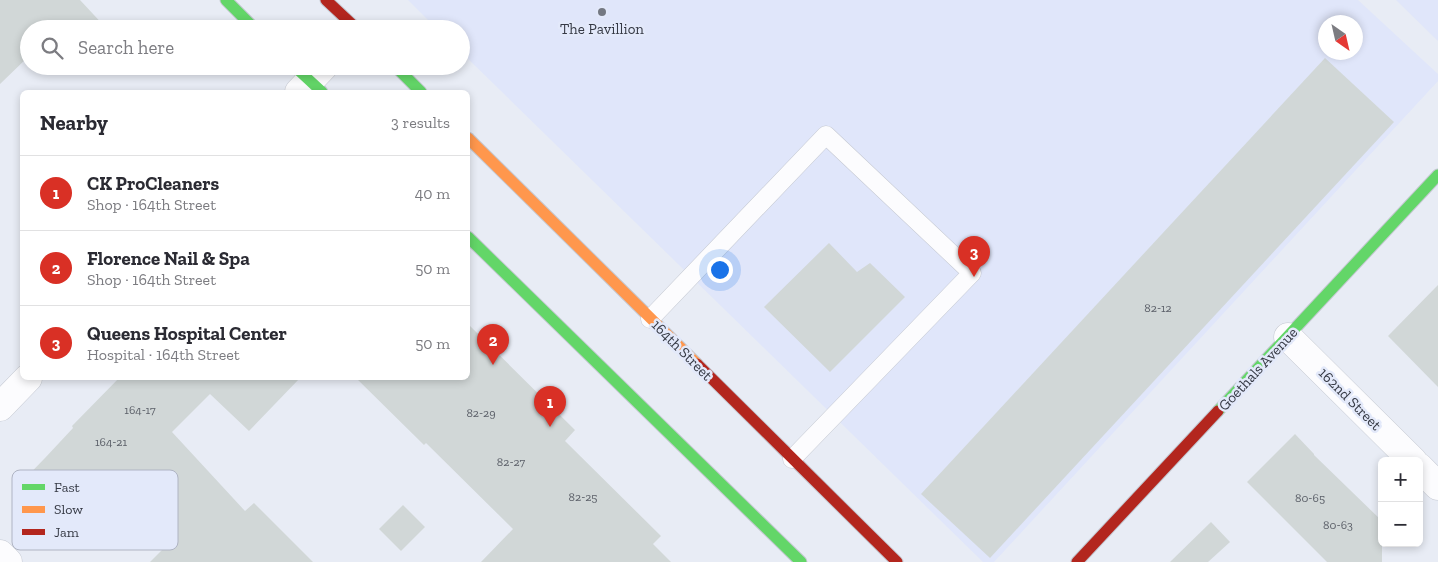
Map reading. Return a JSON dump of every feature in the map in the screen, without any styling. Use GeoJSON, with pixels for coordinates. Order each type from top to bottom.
{"type":"FeatureCollection","features":[{"type":"Feature","properties":{"kind":"street"},"geometry":{"type":"LineString","coordinates":[[226,0],[246,20]]}},
{"type":"Feature","properties":{"kind":"street"},"geometry":{"type":"LineString","coordinates":[[326,0],[347,20]]}},
{"type":"Feature","properties":{"kind":"street"},"geometry":{"type":"LineString","coordinates":[[404,75],[419,90]]}},
{"type":"Feature","properties":{"kind":"street","name":"164th Street"},"geometry":{"type":"LineString","coordinates":[[470,140],[897,562]]}},
{"type":"Feature","properties":{"kind":"street","name":"Goethals Avenue"},"geometry":{"type":"LineString","coordinates":[[1077,562],[1438,175]]}},
{"type":"Feature","properties":{"kind":"street"},"geometry":{"type":"LineString","coordinates":[[470,239],[801,562]]}},
{"type":"Feature","properties":{"kind":"street","name":"162nd Street"},"geometry":{"type":"LineString","coordinates":[[1288,337],[1409,457]]}},
{"type":"Feature","properties":{"kind":"street"},"geometry":{"type":"LineString","coordinates":[[0,407],[26,380]]}},
{"type":"Feature","properties":{"kind":"street"},"geometry":{"type":"LineString","coordinates":[[1423,471],[1438,486]]}},
{"type":"Feature","properties":{"kind":"street"},"geometry":{"type":"LineString","coordinates":[[0,554],[8,562]]}},
{"type":"Feature","properties":{"kind":"lane"},"geometry":{"type":"LineString","coordinates":[[650,319],[826,135],[972,273],[792,459]]}},
{"type":"Feature","properties":{"kind":"shaded area"},"geometry":{"type":"Polygon","coordinates":[[[408,0],[1358,0],[1438,74],[1438,81],[994,562],[983,562],[470,61],[470,20],[428,20],[408,0]]]}},
{"type":"Feature","properties":{"kind":"shaded area"},"geometry":{"type":"Polygon","coordinates":[[[1396,0],[1438,0],[1438,41],[1396,0]]]}},
{"type":"Feature","properties":{"kind":"building"},"geometry":{"type":"Polygon","coordinates":[[[0,0],[80,0],[99,20],[20,20],[20,65],[0,84],[0,0]]]}},
{"type":"Feature","properties":{"kind":"building"},"geometry":{"type":"Polygon","coordinates":[[[1323,60],[1327,60],[1394,122],[990,558],[921,494],[1323,60]]]}},
{"type":"Feature","properties":{"kind":"building"},"geometry":{"type":"Polygon","coordinates":[[[829,243],[857,272],[870,263],[905,297],[830,372],[764,307],[829,243]]]}},
{"type":"Feature","properties":{"kind":"building"},"geometry":{"type":"Polygon","coordinates":[[[1438,285],[1438,387],[1388,336],[1438,285]]]}},
{"type":"Feature","properties":{"kind":"building"},"geometry":{"type":"Polygon","coordinates":[[[470,326],[575,430],[565,441],[661,536],[653,544],[671,562],[481,562],[513,529],[426,443],[424,445],[358,380],[470,380],[470,326]]]}},
{"type":"Feature","properties":{"kind":"building"},"geometry":{"type":"Polygon","coordinates":[[[117,380],[298,380],[249,431],[210,394],[172,432],[245,511],[254,503],[313,562],[150,562],[162,550],[178,550],[178,470],[33,470],[73,428],[72,426],[117,380]]]}},
{"type":"Feature","properties":{"kind":"building"},"geometry":{"type":"Polygon","coordinates":[[[1295,434],[1378,517],[1378,547],[1382,547],[1382,562],[1327,562],[1247,482],[1295,434]]]}},
{"type":"Feature","properties":{"kind":"building"},"geometry":{"type":"Polygon","coordinates":[[[403,505],[425,527],[401,551],[379,529],[403,505]]]}},
{"type":"Feature","properties":{"kind":"building"},"geometry":{"type":"Polygon","coordinates":[[[1211,522],[1230,542],[1208,562],[1170,562],[1211,522]]]}},
{"type":"Feature","properties":{"kind":"traffic: fast"},"geometry":{"type":"LineString","coordinates":[[226,0],[246,20]]}},
{"type":"Feature","properties":{"kind":"traffic: fast"},"geometry":{"type":"LineString","coordinates":[[304,75],[320,90]]}},
{"type":"Feature","properties":{"kind":"traffic: fast"},"geometry":{"type":"LineString","coordinates":[[404,75],[419,90]]}},
{"type":"Feature","properties":{"kind":"traffic: fast"},"geometry":{"type":"LineString","coordinates":[[1218,411],[1438,175]]}},
{"type":"Feature","properties":{"kind":"traffic: fast"},"geometry":{"type":"LineString","coordinates":[[470,239],[801,562]]}},
{"type":"Feature","properties":{"kind":"traffic: slow"},"geometry":{"type":"LineString","coordinates":[[470,140],[697,364]]}},
{"type":"Feature","properties":{"kind":"traffic: jam"},"geometry":{"type":"LineString","coordinates":[[326,0],[347,20]]}},
{"type":"Feature","properties":{"kind":"traffic: jam"},"geometry":{"type":"LineString","coordinates":[[697,364],[897,562]]}},
{"type":"Feature","properties":{"kind":"traffic: jam"},"geometry":{"type":"LineString","coordinates":[[1077,562],[1218,411]]}},
{"type":"Feature","properties":{"kind":"place","name":"The Pavillion"},"geometry":{"type":"Point","coordinates":[602,12]}},
{"type":"Feature","properties":{"kind":"place","name":"Queens Hospital Center"},"geometry":{"type":"Point","coordinates":[974,277]}},
{"type":"Feature","properties":{"kind":"place","name":"Florence Nail & Spa"},"geometry":{"type":"Point","coordinates":[493,365]}},
{"type":"Feature","properties":{"kind":"place","name":"CK ProCleaners"},"geometry":{"type":"Point","coordinates":[550,427]}}]}
